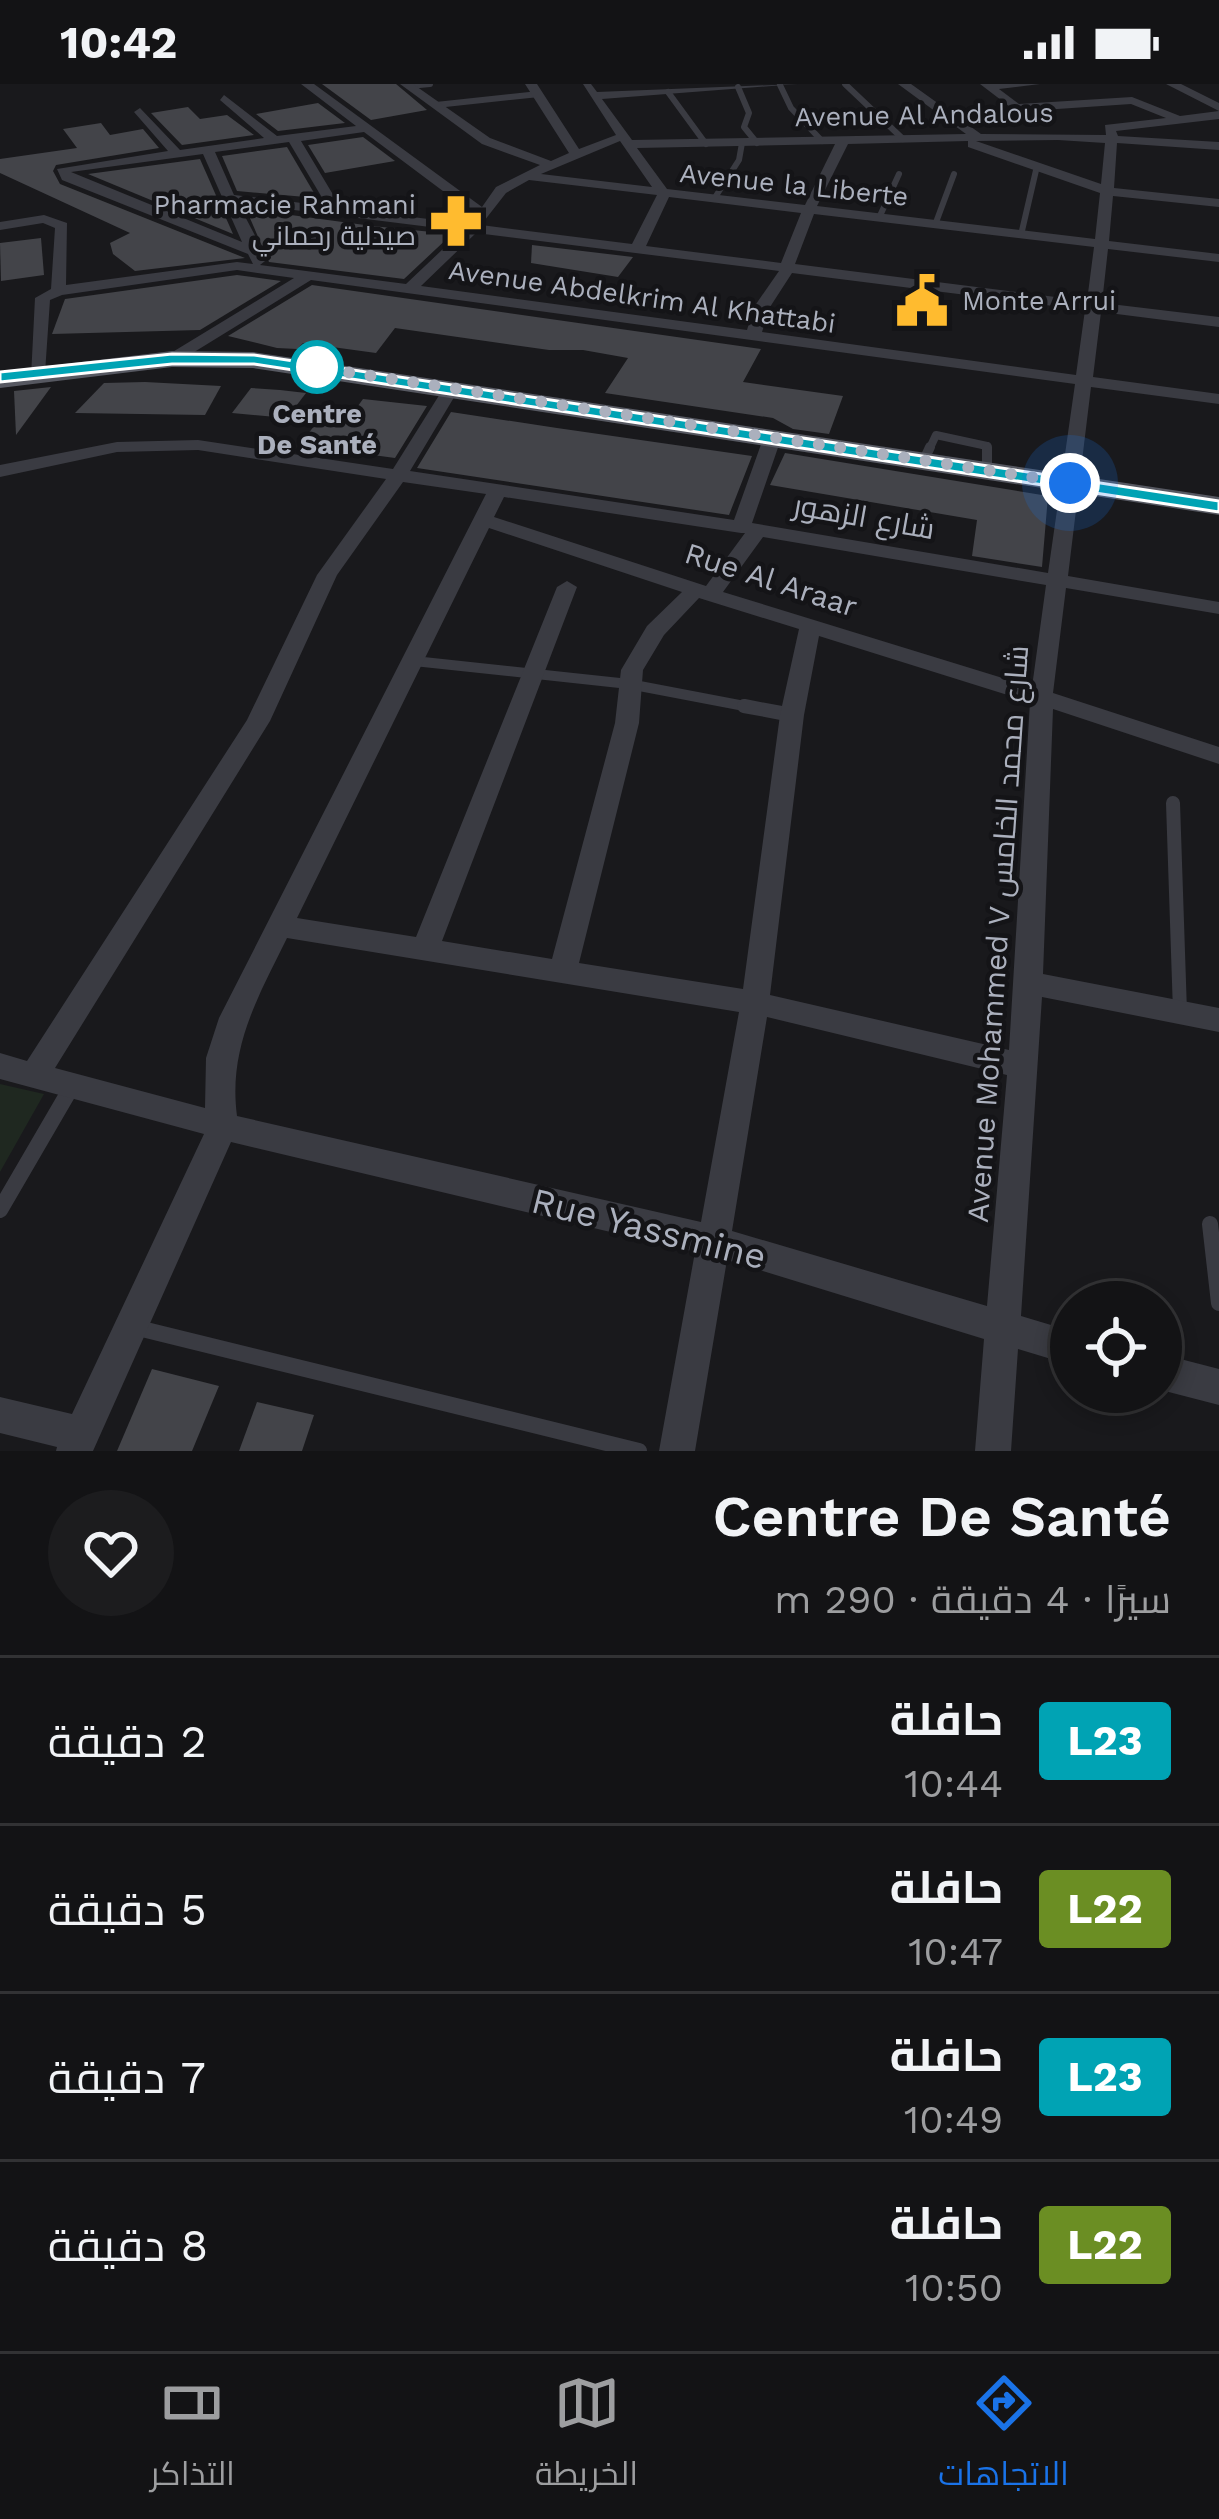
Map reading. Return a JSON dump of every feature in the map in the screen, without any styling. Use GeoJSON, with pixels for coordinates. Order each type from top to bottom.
{"type":"FeatureCollection","features":[{"type":"Feature","properties":{"kind":"main road"},"geometry":{"type":"LineString","coordinates":[[10,378],[172,359],[277,362],[1219,506]]}},
{"type":"Feature","properties":{"kind":"street"},"geometry":{"type":"LineString","coordinates":[[308,84],[483,214]]}},
{"type":"Feature","properties":{"kind":"street"},"geometry":{"type":"LineString","coordinates":[[590,90],[668,92],[792,84]]}},
{"type":"Feature","properties":{"kind":"street"},"geometry":{"type":"LineString","coordinates":[[904,84],[979,138]]}},
{"type":"Feature","properties":{"kind":"street"},"geometry":{"type":"LineString","coordinates":[[988,85],[1034,84]]}},
{"type":"Feature","properties":{"kind":"street"},"geometry":{"type":"LineString","coordinates":[[1172,84],[1219,111]]}},
{"type":"Feature","properties":{"kind":"street"},"geometry":{"type":"LineString","coordinates":[[408,85],[491,144],[551,165]]}},
{"type":"Feature","properties":{"kind":"street"},"geometry":{"type":"LineString","coordinates":[[988,85],[1058,136]]}},
{"type":"Feature","properties":{"kind":"street"},"geometry":{"type":"LineString","coordinates":[[535,89],[576,154]]}},
{"type":"Feature","properties":{"kind":"street"},"geometry":{"type":"LineString","coordinates":[[590,90],[664,194],[637,249]]}},
{"type":"Feature","properties":{"kind":"street"},"geometry":{"type":"LineString","coordinates":[[224,98],[274,140]]}},
{"type":"Feature","properties":{"kind":"street"},"geometry":{"type":"LineString","coordinates":[[1016,108],[1132,100],[1177,118]]}},
{"type":"Feature","properties":{"kind":"street"},"geometry":{"type":"LineString","coordinates":[[1112,136],[1109,128],[1115,124],[1219,111]]}},
{"type":"Feature","properties":{"kind":"street"},"geometry":{"type":"LineString","coordinates":[[140,112],[175,152]]}},
{"type":"Feature","properties":{"kind":"street"},"geometry":{"type":"LineString","coordinates":[[258,260],[62,173],[68,167],[367,128]]}},
{"type":"Feature","properties":{"kind":"street","name":"Avenue Al Andalous"},"geometry":{"type":"LineString","coordinates":[[626,140],[706,144],[1112,136],[1219,146]]}},
{"type":"Feature","properties":{"kind":"street","name":"Avenue Mohammed V شارع محمد الخامس"},"geometry":{"type":"LineString","coordinates":[[993,1451],[1030,983],[1042,694],[1112,136]]}},
{"type":"Feature","properties":{"kind":"street"},"geometry":{"type":"LineString","coordinates":[[293,138],[337,212]]}},
{"type":"Feature","properties":{"kind":"street"},"geometry":{"type":"LineString","coordinates":[[956,138],[1107,190],[1219,203]]}},
{"type":"Feature","properties":{"kind":"street"},"geometry":{"type":"LineString","coordinates":[[411,288],[470,231],[501,190],[576,154],[626,140]]}},
{"type":"Feature","properties":{"kind":"street"},"geometry":{"type":"LineString","coordinates":[[753,337],[762,307],[786,271],[795,238],[843,141]]}},
{"type":"Feature","properties":{"kind":"street"},"geometry":{"type":"LineString","coordinates":[[207,148],[258,260]]}},
{"type":"Feature","properties":{"kind":"street"},"geometry":{"type":"LineString","coordinates":[[123,160],[131,176]]}},
{"type":"Feature","properties":{"kind":"street","name":"Avenue la Liberte"},"geometry":{"type":"LineString","coordinates":[[526,176],[1219,258]]}},
{"type":"Feature","properties":{"kind":"street"},"geometry":{"type":"LineString","coordinates":[[139,192],[146,208]]}},
{"type":"Feature","properties":{"kind":"street"},"geometry":{"type":"LineString","coordinates":[[230,198],[1219,322]]}},
{"type":"Feature","properties":{"kind":"street"},"geometry":{"type":"LineString","coordinates":[[0,226],[44,219],[62,226],[58,291],[43,298],[10,378]]}},
{"type":"Feature","properties":{"kind":"street","name":"Avenue Abdelkrim Al Khattabi"},"geometry":{"type":"LineString","coordinates":[[58,291],[258,260],[309,275],[1219,399]]}},
{"type":"Feature","properties":{"kind":"street"},"geometry":{"type":"LineString","coordinates":[[172,359],[309,275]]}},
{"type":"Feature","properties":{"kind":"street"},"geometry":{"type":"LineString","coordinates":[[35,1074],[258,721],[327,575],[400,472],[451,389]]}},
{"type":"Feature","properties":{"kind":"street"},"geometry":{"type":"LineString","coordinates":[[563,970],[627,723],[629,684],[639,652],[704,591],[749,528],[773,436]]}},
{"type":"Feature","properties":{"kind":"street","name":"شارع الزهور"},"geometry":{"type":"LineString","coordinates":[[0,471],[117,447],[198,445],[400,472],[1219,608]]}},
{"type":"Feature","properties":{"kind":"street"},"geometry":{"type":"LineString","coordinates":[[0,1415],[78,1443],[223,1126],[215,1079],[218,1054],[499,488]]}},
{"type":"Feature","properties":{"kind":"street","name":"Rue Al Araar"},"geometry":{"type":"LineString","coordinates":[[483,520],[570,542],[810,626],[1042,694],[1219,756]]}},
{"type":"Feature","properties":{"kind":"street"},"geometry":{"type":"LineString","coordinates":[[425,950],[567,587]]}},
{"type":"Feature","properties":{"kind":"street"},"geometry":{"type":"LineString","coordinates":[[677,1451],[754,1003],[792,715],[810,626]]}},
{"type":"Feature","properties":{"kind":"street"},"geometry":{"type":"LineString","coordinates":[[281,926],[754,1003],[1023,1066]]}},
{"type":"Feature","properties":{"kind":"street"},"geometry":{"type":"LineString","coordinates":[[1030,983],[1219,1020]]}},
{"type":"Feature","properties":{"kind":"street","name":"Rue Yassmine"},"geometry":{"type":"LineString","coordinates":[[0,1066],[223,1126],[711,1240],[1050,1342]]}},
{"type":"Feature","properties":{"kind":"street"},"geometry":{"type":"LineString","coordinates":[[1182,1377],[1219,1387]]}},
{"type":"Feature","properties":{"kind":"lane"},"geometry":{"type":"LineString","coordinates":[[408,85],[430,84]]}},
{"type":"Feature","properties":{"kind":"lane"},"geometry":{"type":"LineString","coordinates":[[845,84],[903,139]]}},
{"type":"Feature","properties":{"kind":"lane"},"geometry":{"type":"LineString","coordinates":[[780,85],[790,108],[822,141]]}},
{"type":"Feature","properties":{"kind":"lane"},"geometry":{"type":"LineString","coordinates":[[714,200],[749,143],[744,127],[749,113],[738,87]]}},
{"type":"Feature","properties":{"kind":"lane"},"geometry":{"type":"LineString","coordinates":[[436,105],[535,89]]}},
{"type":"Feature","properties":{"kind":"lane"},"geometry":{"type":"LineString","coordinates":[[668,92],[706,144]]}},
{"type":"Feature","properties":{"kind":"lane"},"geometry":{"type":"LineString","coordinates":[[1021,235],[1037,166]]}},
{"type":"Feature","properties":{"kind":"lane"},"geometry":{"type":"LineString","coordinates":[[880,218],[899,174]]}},
{"type":"Feature","properties":{"kind":"lane"},"geometry":{"type":"LineString","coordinates":[[935,225],[954,174]]}},
{"type":"Feature","properties":{"kind":"lane"},"geometry":{"type":"LineString","coordinates":[[414,661],[629,684],[792,715]]}},
{"type":"Feature","properties":{"kind":"lane"},"geometry":{"type":"LineString","coordinates":[[1173,803],[1180,1012]]}},
{"type":"Feature","properties":{"kind":"lane"},"geometry":{"type":"LineString","coordinates":[[0,1210],[70,1088]]}},
{"type":"Feature","properties":{"kind":"lane"},"geometry":{"type":"LineString","coordinates":[[1210,1224],[1219,1303]]}},
{"type":"Feature","properties":{"kind":"lane"},"geometry":{"type":"LineString","coordinates":[[132,1326],[639,1451]]}},
{"type":"Feature","properties":{"kind":"shaded area"},"geometry":{"type":"Polygon","coordinates":[[[0,1084],[44,1094],[0,1172],[0,1084]]]}},
{"type":"Feature","properties":{"kind":"building"},"geometry":{"type":"Polygon","coordinates":[[[322,84],[396,84],[427,110],[371,120],[322,84]]]}},
{"type":"Feature","properties":{"kind":"building"},"geometry":{"type":"Polygon","coordinates":[[[318,103],[345,123],[278,131],[256,114],[318,103]]]}},
{"type":"Feature","properties":{"kind":"building"},"geometry":{"type":"Polygon","coordinates":[[[188,107],[200,119],[227,115],[254,135],[182,145],[151,113],[188,107]]]}},
{"type":"Feature","properties":{"kind":"building"},"geometry":{"type":"Polygon","coordinates":[[[101,123],[110,135],[143,129],[159,148],[56,165],[53,171],[60,184],[245,258],[135,271],[113,254],[110,243],[130,233],[0,173],[0,159],[77,148],[63,129],[101,123]]]}},
{"type":"Feature","properties":{"kind":"building"},"geometry":{"type":"Polygon","coordinates":[[[363,137],[395,161],[325,173],[308,145],[363,137]]]}},
{"type":"Feature","properties":{"kind":"building"},"geometry":{"type":"Polygon","coordinates":[[[287,147],[317,198],[237,191],[222,156],[287,147]]]}},
{"type":"Feature","properties":{"kind":"building"},"geometry":{"type":"Polygon","coordinates":[[[200,159],[233,234],[88,174],[200,159]]]}},
{"type":"Feature","properties":{"kind":"building"},"geometry":{"type":"Polygon","coordinates":[[[246,209],[452,234],[404,279],[269,262],[246,209]]]}},
{"type":"Feature","properties":{"kind":"building"},"geometry":{"type":"Polygon","coordinates":[[[41,238],[44,275],[1,281],[0,243],[41,238]]]}},
{"type":"Feature","properties":{"kind":"building"},"geometry":{"type":"Polygon","coordinates":[[[532,245],[633,257],[618,277],[531,263],[532,245]]]}},
{"type":"Feature","properties":{"kind":"building"},"geometry":{"type":"Polygon","coordinates":[[[237,275],[281,281],[200,330],[52,334],[65,299],[237,275]]]}},
{"type":"Feature","properties":{"kind":"building"},"geometry":{"type":"Polygon","coordinates":[[[312,285],[761,349],[743,382],[843,396],[829,434],[793,429],[773,418],[605,393],[628,358],[583,350],[549,350],[395,328],[376,353],[303,343],[297,349],[277,348],[228,336],[312,285]]]}},
{"type":"Feature","properties":{"kind":"building"},"geometry":{"type":"Polygon","coordinates":[[[104,383],[221,386],[205,415],[75,413],[104,383]]]}},
{"type":"Feature","properties":{"kind":"building"},"geometry":{"type":"Polygon","coordinates":[[[51,387],[16,435],[14,391],[51,387]]]}},
{"type":"Feature","properties":{"kind":"building"},"geometry":{"type":"Polygon","coordinates":[[[251,388],[306,393],[287,418],[232,413],[251,388]]]}},
{"type":"Feature","properties":{"kind":"building"},"geometry":{"type":"Polygon","coordinates":[[[363,399],[427,406],[395,458],[299,445],[319,420],[345,424],[363,399]]]}},
{"type":"Feature","properties":{"kind":"building"},"geometry":{"type":"Polygon","coordinates":[[[451,412],[752,456],[729,515],[417,468],[451,412]]]}},
{"type":"Feature","properties":{"kind":"building"},"geometry":{"type":"Polygon","coordinates":[[[785,453],[1048,496],[1042,567],[972,556],[977,520],[770,485],[785,453]]]}},
{"type":"Feature","properties":{"kind":"building"},"geometry":{"type":"Polygon","coordinates":[[[152,1369],[219,1386],[192,1451],[117,1451],[152,1369]]]}},
{"type":"Feature","properties":{"kind":"building"},"geometry":{"type":"Polygon","coordinates":[[[257,1402],[314,1415],[302,1451],[239,1451],[257,1402]]]}},
{"type":"Feature","properties":{"kind":"bus line","name":"L23"},"geometry":{"type":"LineString","coordinates":[[0,377],[172,359],[254,360],[1219,506]]}},
{"type":"Feature","properties":{"kind":"place","name":"Pharmacie Rahmani صيدلية رحماني"},"geometry":{"type":"Point","coordinates":[456,221]}},
{"type":"Feature","properties":{"kind":"place","name":"Monte Arrui"},"geometry":{"type":"Point","coordinates":[922,301]}},
{"type":"Feature","properties":{"kind":"place","name":"Centre De Santé"},"geometry":{"type":"Point","coordinates":[317,367]}},
{"type":"Feature","properties":{"kind":"route"},"geometry":{"type":"LineString","coordinates":[[317,367],[301,365],[1070,483]]}}]}
